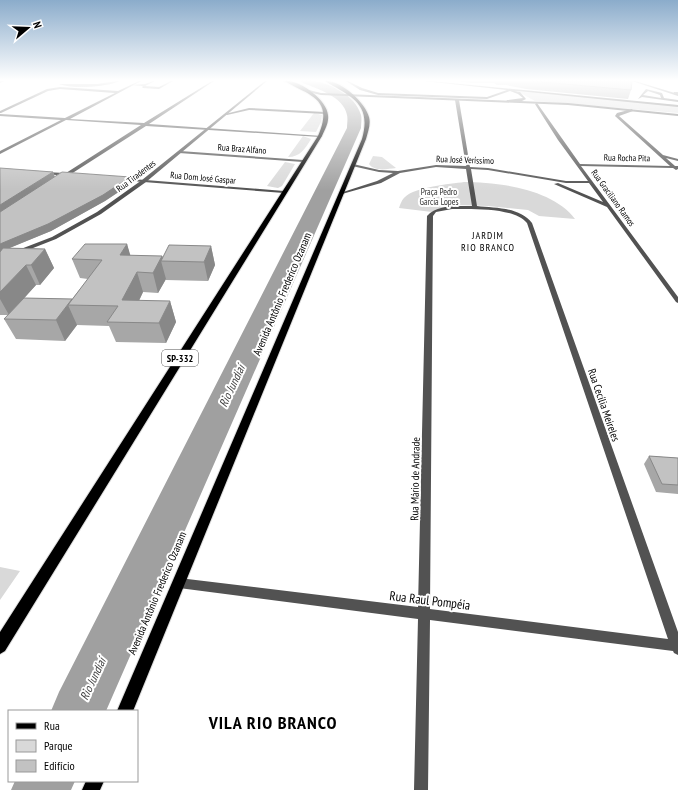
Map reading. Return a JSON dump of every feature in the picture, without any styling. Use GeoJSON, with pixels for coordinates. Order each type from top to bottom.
{"type":"FeatureCollection","features":[{"type":"Feature","properties":{"kind":"main road","name":"SP-332"},"geometry":{"type":"LineString","coordinates":[[0,646],[320,136],[326,118]]}},
{"type":"Feature","properties":{"kind":"main road","name":"Avenida Antônio Frederico Ozanam"},"geometry":{"type":"LineString","coordinates":[[125,710],[342,193],[364,139],[367,128],[367,118]]}},
{"type":"Feature","properties":{"kind":"street"},"geometry":{"type":"LineString","coordinates":[[37,118],[320,136]]}},
{"type":"Feature","properties":{"kind":"street"},"geometry":{"type":"LineString","coordinates":[[0,153],[68,118]]}},
{"type":"Feature","properties":{"kind":"street"},"geometry":{"type":"LineString","coordinates":[[60,179],[156,118]]}},
{"type":"Feature","properties":{"kind":"street","name":"Rua Tiradentes"},"geometry":{"type":"LineString","coordinates":[[0,259],[61,234],[99,213],[144,181],[222,118]]}},
{"type":"Feature","properties":{"kind":"street"},"geometry":{"type":"LineString","coordinates":[[460,118],[475,208]]}},
{"type":"Feature","properties":{"kind":"street","name":"Rua Graciliano Ramos"},"geometry":{"type":"LineString","coordinates":[[547,118],[609,207],[675,293],[678,301]]}},
{"type":"Feature","properties":{"kind":"street"},"geometry":{"type":"LineString","coordinates":[[619,118],[661,156],[677,168]]}},
{"type":"Feature","properties":{"kind":"street","name":"Rua Braz Alfano"},"geometry":{"type":"LineString","coordinates":[[180,152],[304,161]]}},
{"type":"Feature","properties":{"kind":"street"},"geometry":{"type":"LineString","coordinates":[[661,156],[678,160]]}},
{"type":"Feature","properties":{"kind":"street"},"geometry":{"type":"LineString","coordinates":[[353,165],[379,171],[399,172]]}},
{"type":"Feature","properties":{"kind":"street","name":"Rua Rocha Pita"},"geometry":{"type":"LineString","coordinates":[[579,165],[677,168]]}},
{"type":"Feature","properties":{"kind":"street","name":"Rua José Veríssimo"},"geometry":{"type":"LineString","coordinates":[[342,193],[379,182],[399,172],[436,166],[505,170],[542,179],[574,183],[591,182]]}},
{"type":"Feature","properties":{"kind":"street"},"geometry":{"type":"LineString","coordinates":[[37,172],[74,175]]}},
{"type":"Feature","properties":{"kind":"street","name":"Rua Dom José Gaspar"},"geometry":{"type":"LineString","coordinates":[[113,178],[284,192]]}},
{"type":"Feature","properties":{"kind":"street","name":"Rua José Veríssimo"},"geometry":{"type":"LineString","coordinates":[[542,179],[609,207]]}},
{"type":"Feature","properties":{"kind":"street","name":"Rua Mário de Andrade"},"geometry":{"type":"LineString","coordinates":[[421,790],[430,216],[434,211],[441,209],[475,208]]}},
{"type":"Feature","properties":{"kind":"street","name":"Rua Cecília Meireles"},"geometry":{"type":"LineString","coordinates":[[475,208],[511,212],[518,214],[529,223],[678,647]]}},
{"type":"Feature","properties":{"kind":"street","name":"Rua Raul Pompéia"},"geometry":{"type":"LineString","coordinates":[[179,583],[678,647]]}},
{"type":"Feature","properties":{"kind":"green space"},"geometry":{"type":"Polygon","coordinates":[[[310,118],[322,118],[316,132],[300,131],[310,118]]]}},
{"type":"Feature","properties":{"kind":"green space"},"geometry":{"type":"Polygon","coordinates":[[[303,136],[311,139],[307,146],[296,156],[288,157],[303,136]]]}},
{"type":"Feature","properties":{"kind":"green space"},"geometry":{"type":"Polygon","coordinates":[[[373,156],[382,157],[396,168],[378,169],[372,167],[369,164],[373,156]]]}},
{"type":"Feature","properties":{"kind":"green space"},"geometry":{"type":"Polygon","coordinates":[[[285,162],[295,164],[282,186],[278,188],[267,186],[285,162]]]}},
{"type":"Feature","properties":{"kind":"green space","name":"Praça Pedro Garcia Lopes"},"geometry":{"type":"Polygon","coordinates":[[[464,182],[478,182],[508,186],[539,194],[565,209],[575,219],[539,216],[528,210],[488,206],[457,205],[432,212],[399,208],[404,198],[416,191],[433,186],[464,182]]]}},
{"type":"Feature","properties":{"kind":"green space"},"geometry":{"type":"Polygon","coordinates":[[[0,567],[20,571],[0,600],[0,567]]]}},
{"type":"Feature","properties":{"kind":"building"},"geometry":{"type":"Polygon","coordinates":[[[0,168],[53,172],[0,205],[0,168]]]}},
{"type":"Feature","properties":{"kind":"building"},"geometry":{"type":"Polygon","coordinates":[[[62,172],[130,177],[103,195],[48,224],[0,244],[0,212],[62,172]]]}},
{"type":"Feature","properties":{"kind":"building"},"geometry":{"type":"Polygon","coordinates":[[[85,244],[127,244],[120,255],[162,256],[153,273],[137,272],[122,300],[170,301],[159,323],[107,322],[118,306],[68,305],[102,260],[72,259],[85,244]]]}},
{"type":"Feature","properties":{"kind":"building"},"geometry":{"type":"Polygon","coordinates":[[[169,245],[211,246],[204,262],[161,261],[169,245]]]}},
{"type":"Feature","properties":{"kind":"building"},"geometry":{"type":"Polygon","coordinates":[[[3,248],[45,249],[31,265],[26,265],[0,292],[0,252],[3,248]]]}},
{"type":"Feature","properties":{"kind":"building"},"geometry":{"type":"Polygon","coordinates":[[[24,298],[72,299],[56,320],[4,319],[24,298]]]}},
{"type":"Feature","properties":{"kind":"building"},"geometry":{"type":"Polygon","coordinates":[[[649,456],[678,458],[678,485],[662,484],[649,456]]]}},
{"type":"Feature","properties":{"kind":"waterway","name":"Rio Jundiaí"},"geometry":{"type":"LineString","coordinates":[[78,710],[354,128],[354,118]]}},
{"type":"Feature","properties":{"kind":"waterway","name":"Rio Jundiaí"},"geometry":{"type":"LineString","coordinates":[[41,790],[45,782]]}},
{"type":"Feature","properties":{"kind":"district","name":"JARDIM RIO BRANCO"},"geometry":{"type":"Point","coordinates":[488,240]}},
{"type":"Feature","properties":{"kind":"district","name":"VILA RIO BRANCO"},"geometry":{"type":"Point","coordinates":[273,723]}}]}
